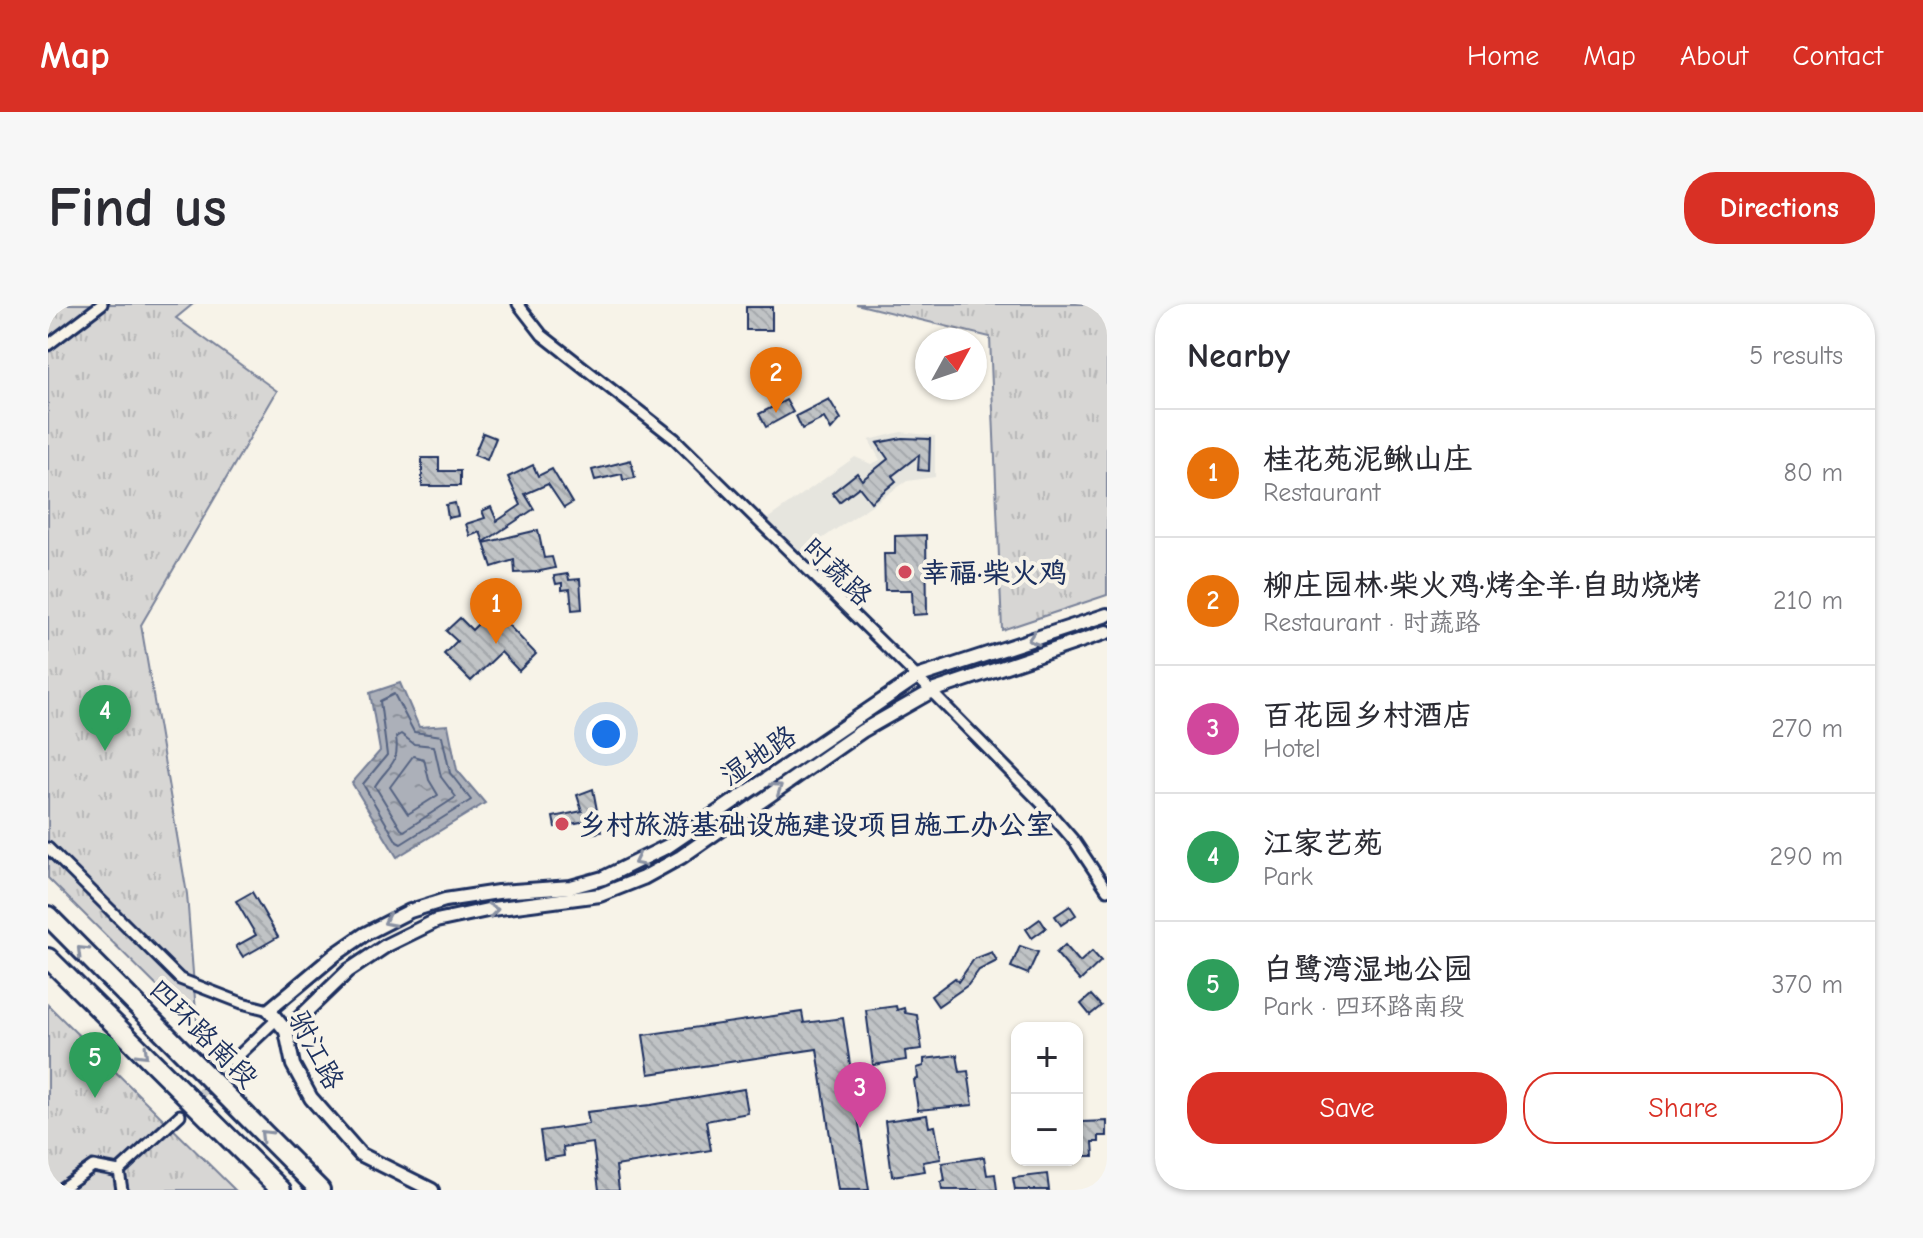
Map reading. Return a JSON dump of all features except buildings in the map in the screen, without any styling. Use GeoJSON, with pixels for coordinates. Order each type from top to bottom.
{"type":"FeatureCollection","features":[{"type":"Feature","properties":{"kind":"highway","name":"四环路南段"},"geometry":{"type":"LineString","coordinates":[[48,916],[320,1190]]}},
{"type":"Feature","properties":{"kind":"highway","name":"四环路南段"},"geometry":{"type":"LineString","coordinates":[[48,958],[281,1190]]}},
{"type":"Feature","properties":{"kind":"street"},"geometry":{"type":"LineString","coordinates":[[48,345],[102,304]]}},
{"type":"Feature","properties":{"kind":"street","name":"时蔬路"},"geometry":{"type":"LineString","coordinates":[[518,304],[542,335],[675,439],[932,691],[1043,805],[1075,842],[1107,890]]}},
{"type":"Feature","properties":{"kind":"street","name":"湿地路"},"geometry":{"type":"LineString","coordinates":[[272,1015],[336,954],[365,934],[410,911],[445,900],[498,892],[571,887],[636,864],[668,846],[917,677],[1107,615]]}},
{"type":"Feature","properties":{"kind":"street","name":"湿地路"},"geometry":{"type":"LineString","coordinates":[[286,1031],[348,971],[387,945],[436,921],[492,909],[600,895],[643,878],[681,857],[862,731],[932,691],[1107,632]]}},
{"type":"Feature","properties":{"kind":"street","name":"驸江路"},"geometry":{"type":"LineString","coordinates":[[48,848],[180,979],[272,1015],[286,1031],[293,1065],[311,1098],[360,1154],[432,1190]]}},
{"type":"Feature","properties":{"kind":"street"},"geometry":{"type":"LineString","coordinates":[[233,1061],[272,1015]]}},
{"type":"Feature","properties":{"kind":"street"},"geometry":{"type":"LineString","coordinates":[[119,1171],[180,1115]]}},
{"type":"Feature","properties":{"kind":"street"},"geometry":{"type":"LineString","coordinates":[[59,1190],[93,1166],[119,1171]]}},
{"type":"Feature","properties":{"kind":"street"},"geometry":{"type":"LineString","coordinates":[[119,1171],[122,1190]]}},
{"type":"Feature","properties":{"kind":"shaded area"},"geometry":{"type":"Polygon","coordinates":[[[901,432],[935,436],[935,477],[907,481],[804,551],[787,549],[763,522],[855,457],[871,464],[880,460],[869,440],[901,432]]]}},
{"type":"Feature","properties":{"kind":"green space"},"geometry":{"type":"Polygon","coordinates":[[[48,304],[193,304],[176,318],[277,391],[141,625],[187,894],[197,1026],[48,878],[48,304]]]}},
{"type":"Feature","properties":{"kind":"green space"},"geometry":{"type":"Polygon","coordinates":[[[856,304],[1107,304],[1107,595],[1002,630],[990,337],[987,336],[987,328],[953,328],[856,304]]]}},
{"type":"Feature","properties":{"kind":"green space"},"geometry":{"type":"Polygon","coordinates":[[[48,1005],[235,1190],[48,1190],[48,1005]]]}},
{"type":"Feature","properties":{"kind":"water"},"geometry":{"type":"Polygon","coordinates":[[[400,683],[419,727],[448,725],[457,770],[485,803],[397,857],[352,783],[380,751],[370,693],[400,683]]]}},
{"type":"Feature","properties":{"kind":"tunnel"},"geometry":{"type":"LineString","coordinates":[[180,1115],[233,1061]]}},
{"type":"Feature","properties":{"kind":"place","name":"柳庄园林·柴火鸡·烤全羊·自助烧烤"},"geometry":{"type":"Point","coordinates":[776,413]}},
{"type":"Feature","properties":{"kind":"place","name":"幸福·柴火鸡"},"geometry":{"type":"Point","coordinates":[905,572]}},
{"type":"Feature","properties":{"kind":"place","name":"桂花苑泥鳅山庄"},"geometry":{"type":"Point","coordinates":[496,644]}},
{"type":"Feature","properties":{"kind":"place","name":"江家艺苑"},"geometry":{"type":"Point","coordinates":[105,751]}},
{"type":"Feature","properties":{"kind":"place","name":"乡村旅游基础设施建设项目施工办公室"},"geometry":{"type":"Point","coordinates":[562,824]}},
{"type":"Feature","properties":{"kind":"place","name":"白鹭湾湿地公园"},"geometry":{"type":"Point","coordinates":[95,1098]}},
{"type":"Feature","properties":{"kind":"place","name":"百花园乡村酒店"},"geometry":{"type":"Point","coordinates":[860,1128]}}]}
